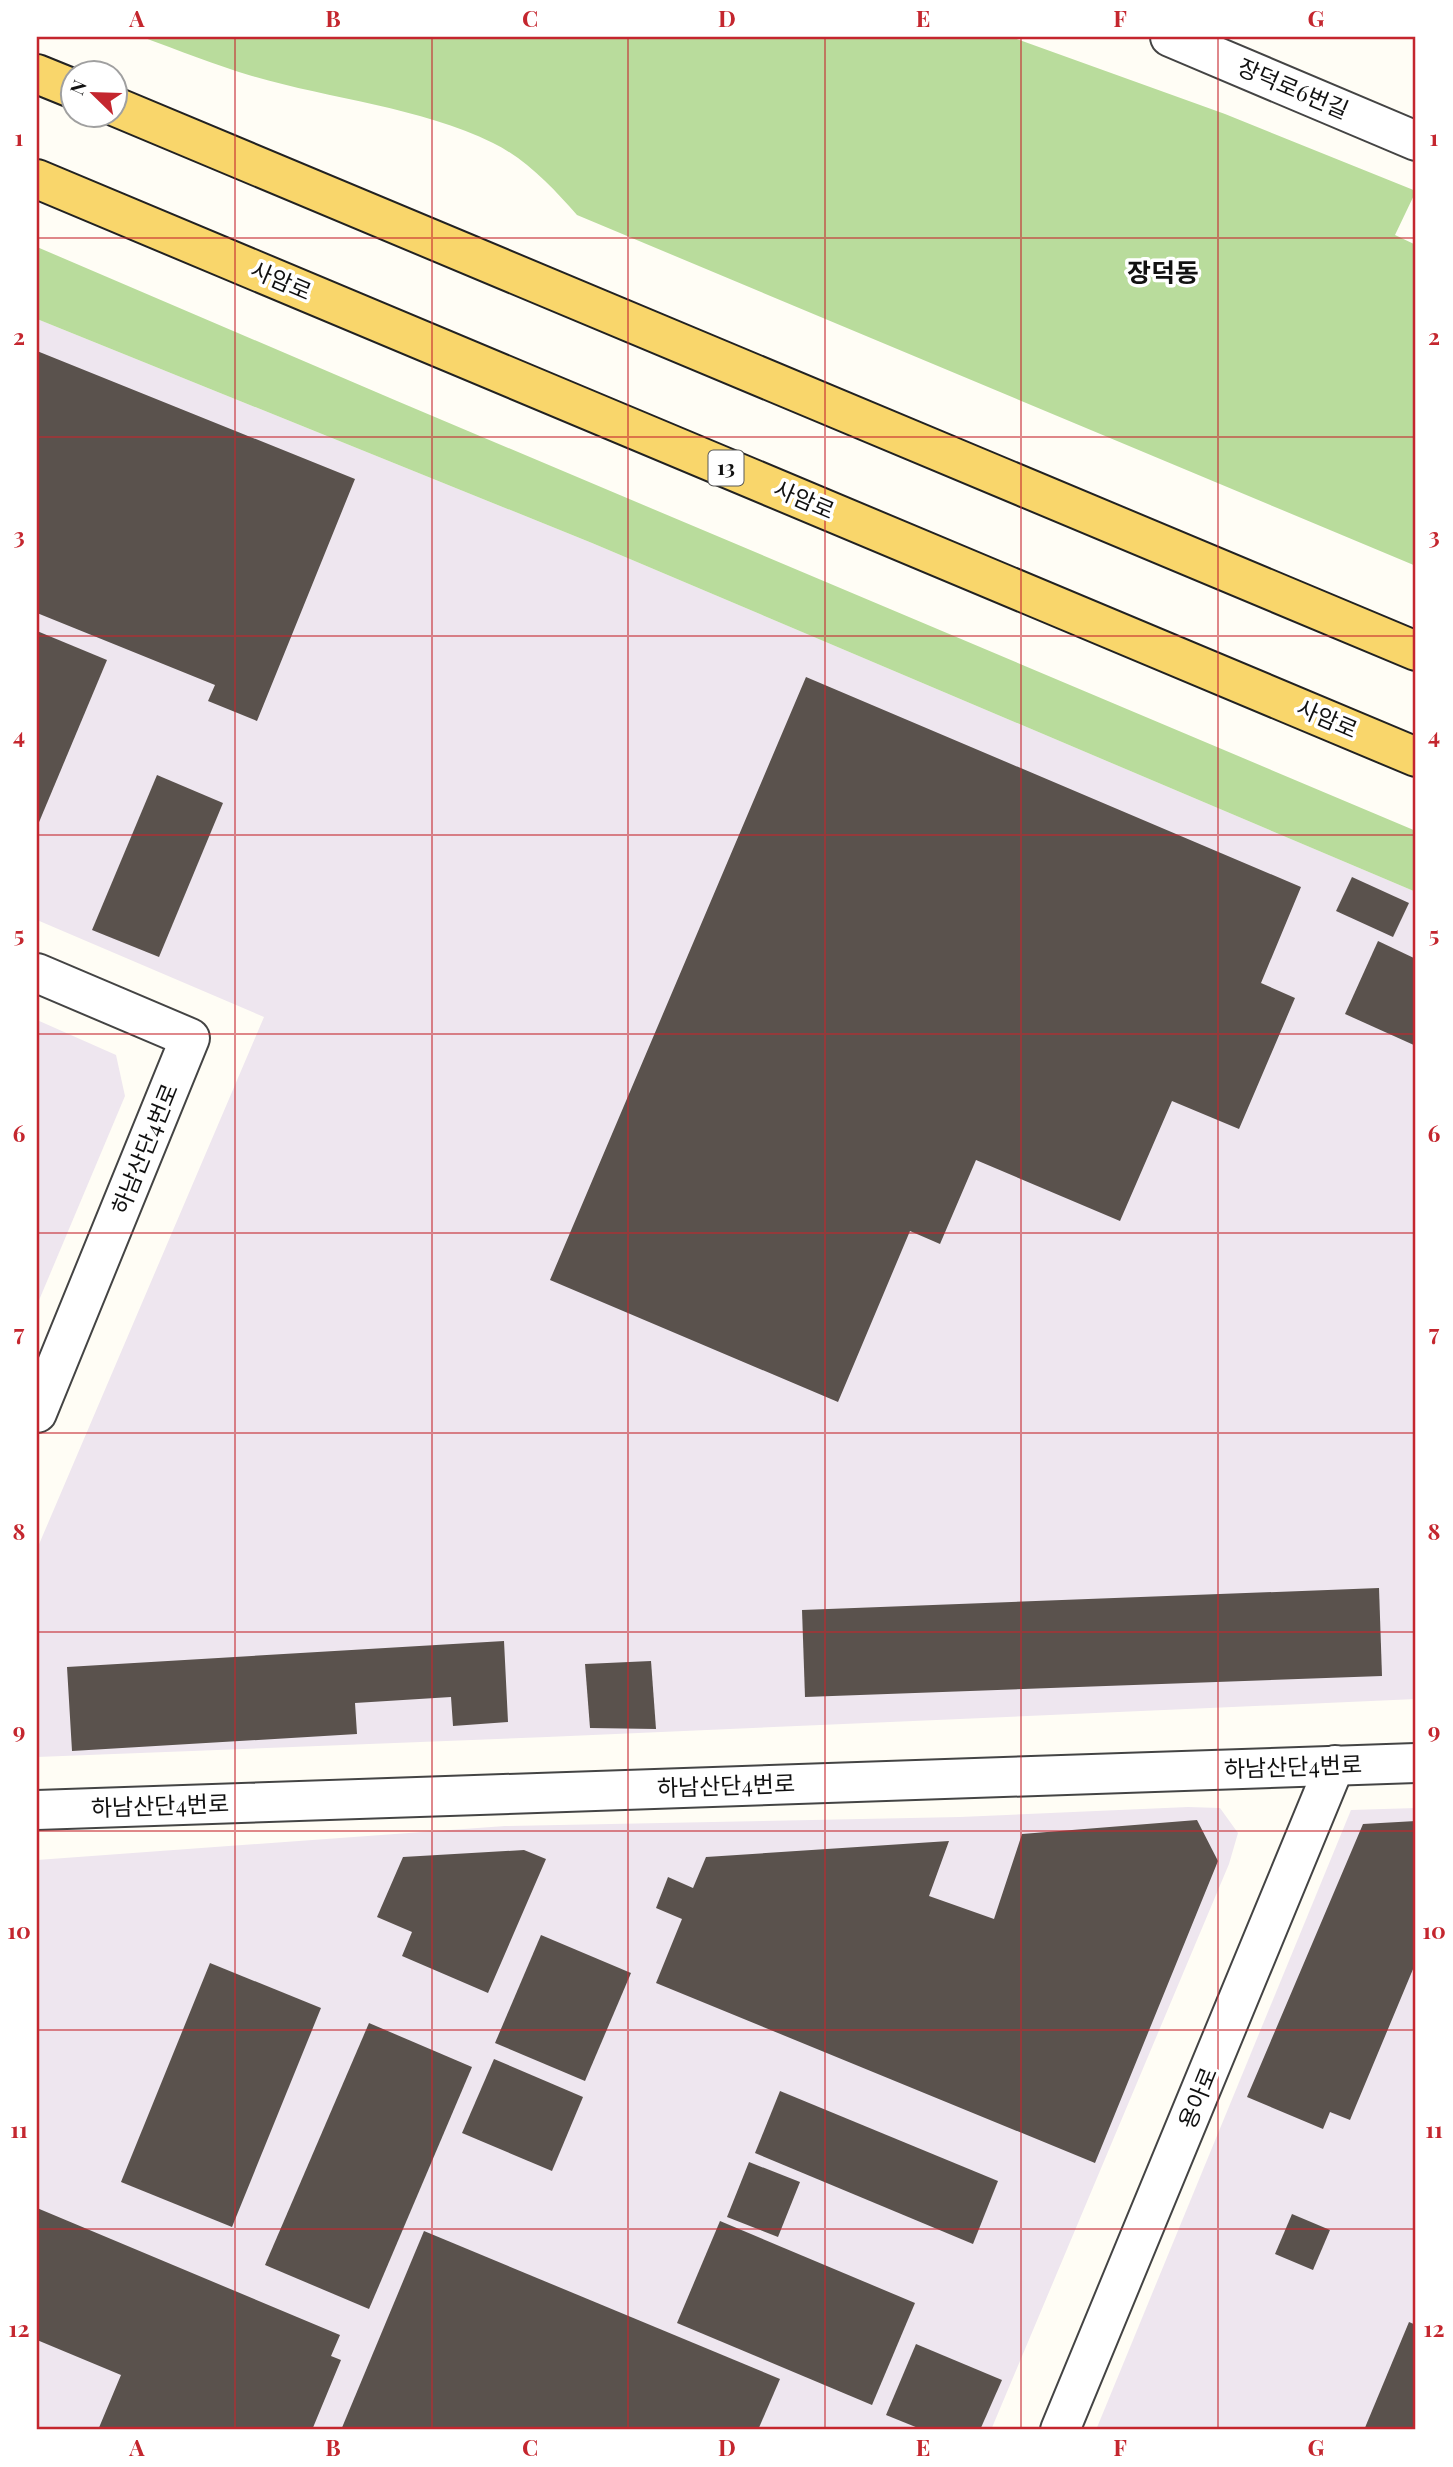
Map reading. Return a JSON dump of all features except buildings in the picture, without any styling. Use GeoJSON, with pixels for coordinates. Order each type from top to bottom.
{"type":"FeatureCollection","features":[{"type":"Feature","properties":{"kind":"main road"},"geometry":{"type":"LineString","coordinates":[[37,74],[60,83]]}},
{"type":"Feature","properties":{"kind":"main road"},"geometry":{"type":"LineString","coordinates":[[130,113],[1416,651]]}},
{"type":"Feature","properties":{"kind":"main road","name":"사암로"},"geometry":{"type":"LineString","coordinates":[[37,178],[1416,757]]}},
{"type":"Feature","properties":{"kind":"street","name":"장덕로6번길"},"geometry":{"type":"LineString","coordinates":[[1170,37],[1416,141]]}},
{"type":"Feature","properties":{"kind":"street","name":"하남산단4번로"},"geometry":{"type":"LineString","coordinates":[[37,973],[190,1038],[37,1413]]}},
{"type":"Feature","properties":{"kind":"street","name":"하남산단4번로"},"geometry":{"type":"LineString","coordinates":[[37,1810],[1416,1763]]}},
{"type":"Feature","properties":{"kind":"street","name":"용아로"},"geometry":{"type":"LineString","coordinates":[[1060,2430],[1335,1765]]}},
{"type":"Feature","properties":{"kind":"shaded area"},"geometry":{"type":"Polygon","coordinates":[[[37,319],[592,543],[1416,892],[1416,1699],[37,1757],[37,1549],[264,1017],[37,920],[37,319]]]}},
{"type":"Feature","properties":{"kind":"shaded area"},"geometry":{"type":"Polygon","coordinates":[[[37,1020],[116,1055],[125,1096],[37,1305],[37,1020]]]}},
{"type":"Feature","properties":{"kind":"shaded area"},"geometry":{"type":"Polygon","coordinates":[[[1188,1807],[1220,1808],[1238,1833],[1229,1864],[991,2430],[37,2430],[37,1860],[505,1826],[960,1817],[1188,1807]]]}},
{"type":"Feature","properties":{"kind":"shaded area"},"geometry":{"type":"Polygon","coordinates":[[[1416,1808],[1416,2430],[1096,2430],[1351,1810],[1416,1808]]]}},
{"type":"Feature","properties":{"kind":"green space"},"geometry":{"type":"Polygon","coordinates":[[[142,37],[1011,37],[1225,114],[1416,191],[1395,235],[1416,245],[1416,566],[577,215],[549,185],[517,157],[465,131],[405,112],[252,76],[142,37]]]}},
{"type":"Feature","properties":{"kind":"green space"},"geometry":{"type":"Polygon","coordinates":[[[37,247],[1416,831],[1416,892],[592,543],[37,319],[37,247]]]}},
{"type":"Feature","properties":{"kind":"district","name":"장덕동"},"geometry":{"type":"Point","coordinates":[1163,273]}}]}
